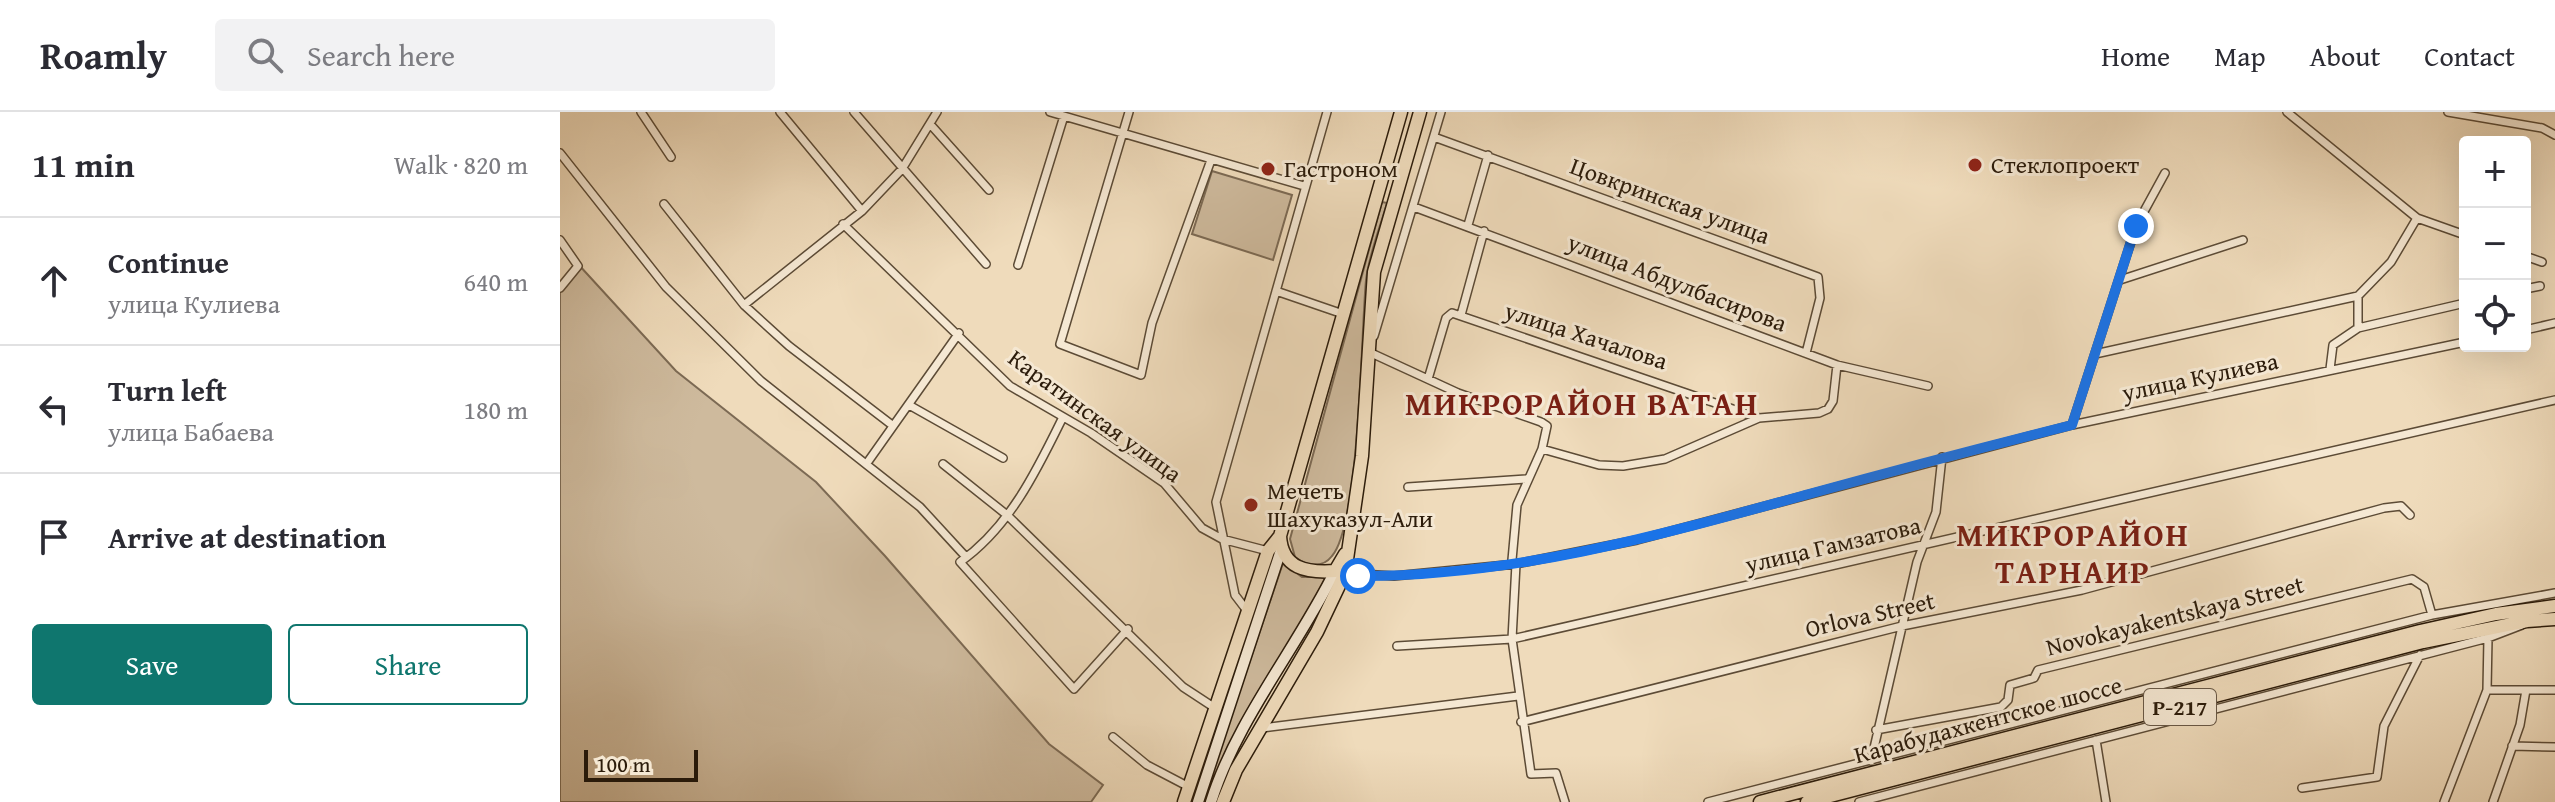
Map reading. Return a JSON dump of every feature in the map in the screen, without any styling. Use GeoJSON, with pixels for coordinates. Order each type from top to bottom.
{"type":"FeatureCollection","features":[{"type":"Feature","properties":{"kind":"highway"},"geometry":{"type":"LineString","coordinates":[[1184,802],[1248,612],[1280,536],[1401,112]]}},
{"type":"Feature","properties":{"kind":"highway"},"geometry":{"type":"LineString","coordinates":[[1223,802],[1259,728],[1317,632],[1347,551],[1362,456],[1374,272],[1420,112]]}},
{"type":"Feature","properties":{"kind":"highway"},"geometry":{"type":"LineString","coordinates":[[1375,201],[1386,199],[1393,206]]}},
{"type":"Feature","properties":{"kind":"highway"},"geometry":{"type":"LineString","coordinates":[[1274,551],[1309,573],[1340,572]]}},
{"type":"Feature","properties":{"kind":"highway","name":"Карабудахкентское шоссе"},"geometry":{"type":"LineString","coordinates":[[1760,802],[2345,650],[2496,614],[2555,606]]}},
{"type":"Feature","properties":{"kind":"highway","name":"Карабудахкентское шоссе"},"geometry":{"type":"LineString","coordinates":[[1807,802],[2423,642],[2527,621],[2555,619]]}},
{"type":"Feature","properties":{"kind":"main road"},"geometry":{"type":"LineString","coordinates":[[1198,802],[1274,551]]}},
{"type":"Feature","properties":{"kind":"main road"},"geometry":{"type":"LineString","coordinates":[[1211,802],[1238,739],[1340,572]]}},
{"type":"Feature","properties":{"kind":"street"},"geometry":{"type":"LineString","coordinates":[[641,112],[671,157]]}},
{"type":"Feature","properties":{"kind":"street"},"geometry":{"type":"LineString","coordinates":[[780,112],[862,211]]}},
{"type":"Feature","properties":{"kind":"street"},"geometry":{"type":"LineString","coordinates":[[854,112],[986,264]]}},
{"type":"Feature","properties":{"kind":"street"},"geometry":{"type":"LineString","coordinates":[[744,305],[862,211],[902,169],[937,112]]}},
{"type":"Feature","properties":{"kind":"street"},"geometry":{"type":"LineString","coordinates":[[1050,112],[1304,186]]}},
{"type":"Feature","properties":{"kind":"street"},"geometry":{"type":"LineString","coordinates":[[1129,112],[1060,344],[1141,375],[1152,323],[1211,160]]}},
{"type":"Feature","properties":{"kind":"street"},"geometry":{"type":"LineString","coordinates":[[1248,612],[1235,595],[1216,502],[1327,112]]}},
{"type":"Feature","properties":{"kind":"street"},"geometry":{"type":"LineString","coordinates":[[1441,112],[1369,353],[1458,393],[1547,426],[1548,432],[1526,479],[1513,523],[1512,560],[1516,564],[1512,639],[1521,722],[1531,774],[1556,773],[1565,802]]}},
{"type":"Feature","properties":{"kind":"street"},"geometry":{"type":"LineString","coordinates":[[2287,112],[2417,218],[2459,233]]}},
{"type":"Feature","properties":{"kind":"street"},"geometry":{"type":"LineString","coordinates":[[2448,112],[2542,128],[2555,135]]}},
{"type":"Feature","properties":{"kind":"street"},"geometry":{"type":"LineString","coordinates":[[1018,265],[1064,116]]}},
{"type":"Feature","properties":{"kind":"street"},"geometry":{"type":"LineString","coordinates":[[930,124],[989,190]]}},
{"type":"Feature","properties":{"kind":"street","name":"Цовкринская улица"},"geometry":{"type":"LineString","coordinates":[[1434,137],[1818,277],[1820,298],[1806,353]]}},
{"type":"Feature","properties":{"kind":"street"},"geometry":{"type":"LineString","coordinates":[[560,153],[666,287],[761,381],[920,507],[966,557]]}},
{"type":"Feature","properties":{"kind":"street"},"geometry":{"type":"LineString","coordinates":[[1468,225],[1488,155]]}},
{"type":"Feature","properties":{"kind":"street"},"geometry":{"type":"LineString","coordinates":[[2072,425],[2136,226],[2165,173]]}},
{"type":"Feature","properties":{"kind":"street"},"geometry":{"type":"LineString","coordinates":[[664,204],[744,305],[789,346],[892,425]]}},
{"type":"Feature","properties":{"kind":"street","name":"улица Абдулбасирова"},"geometry":{"type":"LineString","coordinates":[[1414,207],[1837,365],[1928,386]]}},
{"type":"Feature","properties":{"kind":"street"},"geometry":{"type":"LineString","coordinates":[[2095,354],[2358,296],[2391,262],[2417,218]]}},
{"type":"Feature","properties":{"kind":"street","name":"Каратинская улица"},"geometry":{"type":"LineString","coordinates":[[843,224],[959,333],[1010,386],[1062,419],[1091,433],[1164,483],[1202,528],[1222,539],[1274,551]]}},
{"type":"Feature","properties":{"kind":"street"},"geometry":{"type":"LineString","coordinates":[[1428,379],[1446,318],[1452,313],[1461,315],[1484,231]]}},
{"type":"Feature","properties":{"kind":"street"},"geometry":{"type":"LineString","coordinates":[[560,240],[578,266],[560,288]]}},
{"type":"Feature","properties":{"kind":"street"},"geometry":{"type":"LineString","coordinates":[[2120,280],[2243,240]]}},
{"type":"Feature","properties":{"kind":"street"},"geometry":{"type":"LineString","coordinates":[[2531,258],[2542,262]]}},
{"type":"Feature","properties":{"kind":"street"},"geometry":{"type":"LineString","coordinates":[[2531,288],[2540,286]]}},
{"type":"Feature","properties":{"kind":"street"},"geometry":{"type":"LineString","coordinates":[[1276,291],[1343,314]]}},
{"type":"Feature","properties":{"kind":"street"},"geometry":{"type":"LineString","coordinates":[[2358,296],[2358,328]]}},
{"type":"Feature","properties":{"kind":"street"},"geometry":{"type":"LineString","coordinates":[[2330,369],[2333,345],[2358,328],[2459,304]]}},
{"type":"Feature","properties":{"kind":"street","name":"улица Хачалова"},"geometry":{"type":"LineString","coordinates":[[1461,315],[1759,418]]}},
{"type":"Feature","properties":{"kind":"street"},"geometry":{"type":"LineString","coordinates":[[2531,329],[2555,323]]}},
{"type":"Feature","properties":{"kind":"street"},"geometry":{"type":"LineString","coordinates":[[867,463],[959,333]]}},
{"type":"Feature","properties":{"kind":"street","name":"улица Кулиева"},"geometry":{"type":"LineString","coordinates":[[1340,572],[1394,576],[1516,564],[1637,540],[2072,425],[2459,343]]}},
{"type":"Feature","properties":{"kind":"street"},"geometry":{"type":"LineString","coordinates":[[1542,449],[1599,465],[1623,466],[1665,459],[1759,418],[1819,413],[1833,401],[1837,365]]}},
{"type":"Feature","properties":{"kind":"street","name":"улица Гамзатова"},"geometry":{"type":"LineString","coordinates":[[1397,646],[1512,639],[2555,400]]}},
{"type":"Feature","properties":{"kind":"street"},"geometry":{"type":"LineString","coordinates":[[909,405],[1003,458]]}},
{"type":"Feature","properties":{"kind":"street"},"geometry":{"type":"LineString","coordinates":[[1062,419],[1037,471],[1007,515],[960,562],[1074,689],[1128,629]]}},
{"type":"Feature","properties":{"kind":"street"},"geometry":{"type":"LineString","coordinates":[[1871,761],[1917,562],[1936,512],[1942,457]]}},
{"type":"Feature","properties":{"kind":"street"},"geometry":{"type":"LineString","coordinates":[[943,464],[1007,515],[1128,629],[1183,687],[1215,708]]}},
{"type":"Feature","properties":{"kind":"street"},"geometry":{"type":"LineString","coordinates":[[1408,487],[1526,479]]}},
{"type":"Feature","properties":{"kind":"street","name":"Orlova Street"},"geometry":{"type":"LineString","coordinates":[[1521,722],[1902,626],[2082,590],[2384,508],[2401,506],[2410,515]]}},
{"type":"Feature","properties":{"kind":"street","name":"Novokayakentskaya Street"},"geometry":{"type":"LineString","coordinates":[[1876,730],[2001,707],[2008,700],[2010,685],[2034,678],[2038,670],[2412,579],[2424,587],[2432,615]]}},
{"type":"Feature","properties":{"kind":"street"},"geometry":{"type":"LineString","coordinates":[[1708,802],[2432,615],[2555,593]]}},
{"type":"Feature","properties":{"kind":"street"},"geometry":{"type":"LineString","coordinates":[[1859,802],[2488,638],[2517,630],[2527,621]]}},
{"type":"Feature","properties":{"kind":"street"},"geometry":{"type":"LineString","coordinates":[[2444,802],[2487,690],[2488,638]]}},
{"type":"Feature","properties":{"kind":"street"},"geometry":{"type":"LineString","coordinates":[[2302,788],[2377,777],[2384,726],[2420,655]]}},
{"type":"Feature","properties":{"kind":"street"},"geometry":{"type":"LineString","coordinates":[[2487,690],[2555,690]]}},
{"type":"Feature","properties":{"kind":"street"},"geometry":{"type":"LineString","coordinates":[[2493,802],[2524,708],[2526,690]]}},
{"type":"Feature","properties":{"kind":"street"},"geometry":{"type":"LineString","coordinates":[[1259,728],[1518,696]]}},
{"type":"Feature","properties":{"kind":"street"},"geometry":{"type":"LineString","coordinates":[[1113,737],[1147,765],[1189,787]]}},
{"type":"Feature","properties":{"kind":"street"},"geometry":{"type":"LineString","coordinates":[[2096,740],[2106,802]]}},
{"type":"Feature","properties":{"kind":"street"},"geometry":{"type":"LineString","coordinates":[[2512,746],[2555,747]]}},
{"type":"Feature","properties":{"kind":"shaded area"},"geometry":{"type":"Polygon","coordinates":[[[1212,171],[1292,195],[1273,260],[1192,234],[1212,171]]]}},
{"type":"Feature","properties":{"kind":"shaded area"},"geometry":{"type":"Polygon","coordinates":[[[1382,202],[1387,203],[1366,280],[1358,425],[1348,507],[1341,537],[1332,556],[1324,563],[1309,564],[1295,557],[1290,539],[1382,202]]]}},
{"type":"Feature","properties":{"kind":"shaded area"},"geometry":{"type":"Polygon","coordinates":[[[578,264],[676,371],[816,482],[1049,744],[1103,785],[1091,802],[560,802],[560,288],[578,264]]]}},
{"type":"Feature","properties":{"kind":"shaded area"},"geometry":{"type":"Polygon","coordinates":[[[1283,563],[1302,577],[1326,577],[1231,744],[1206,802],[1202,802],[1283,563]]]}},
{"type":"Feature","properties":{"kind":"place","name":"Стеклопроект"},"geometry":{"type":"Point","coordinates":[1975,165]}},
{"type":"Feature","properties":{"kind":"place","name":"Гастроном"},"geometry":{"type":"Point","coordinates":[1268,169]}},
{"type":"Feature","properties":{"kind":"place","name":"Мечеть Шахуказул-Али"},"geometry":{"type":"Point","coordinates":[1251,505]}},
{"type":"Feature","properties":{"kind":"district","name":"МИКРОРАЙОН ВАТАН"},"geometry":{"type":"Point","coordinates":[1582,404]}},
{"type":"Feature","properties":{"kind":"district","name":"МИКРОРАЙОН ТАРНАИР"},"geometry":{"type":"Point","coordinates":[2073,554]}},
{"type":"Feature","properties":{"kind":"route"},"geometry":{"type":"LineString","coordinates":[[1358,576],[1394,576],[1516,564],[1637,540],[2072,425],[2136,226]]}}]}
